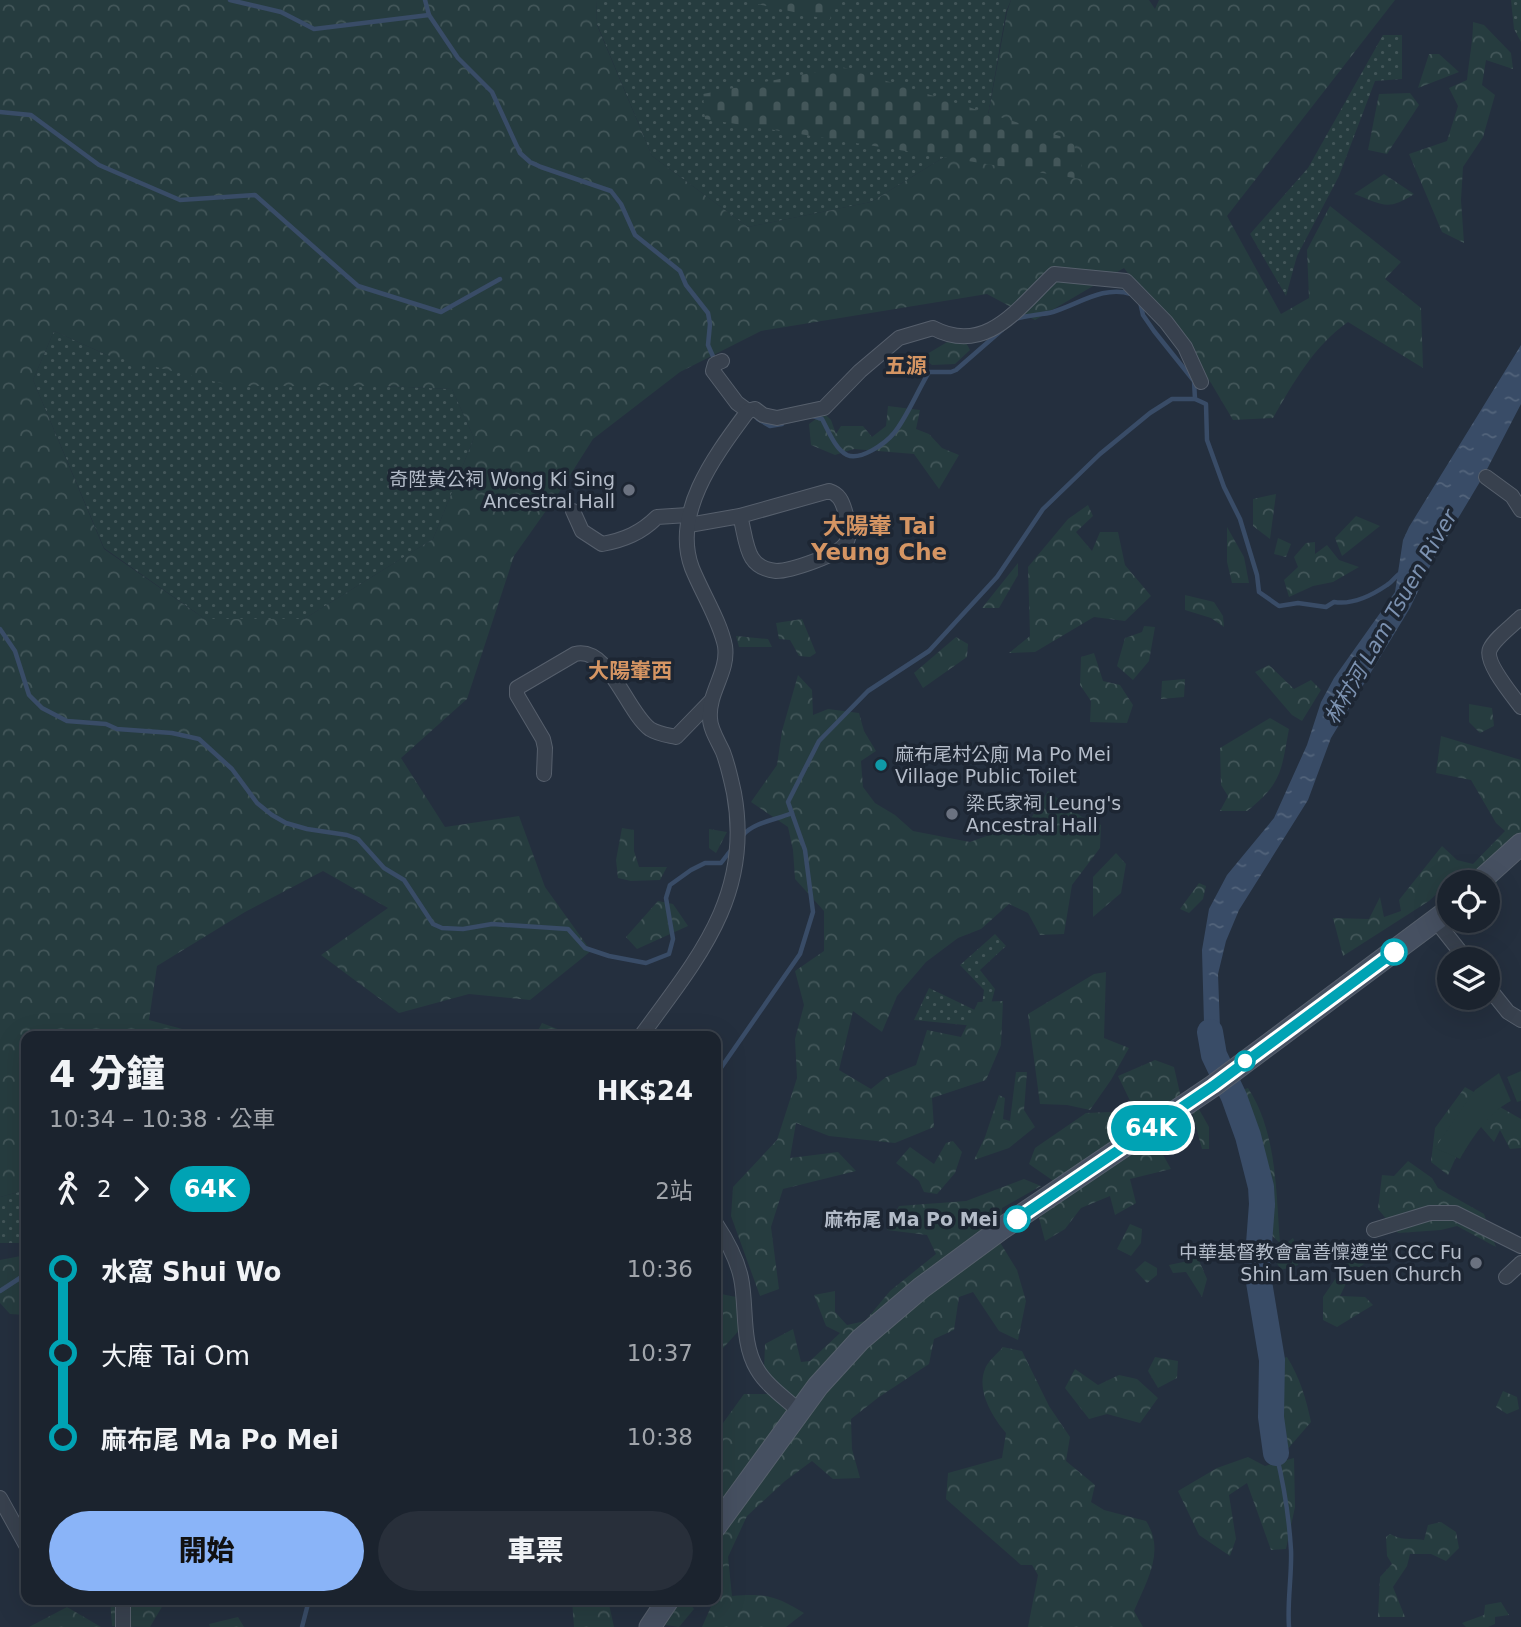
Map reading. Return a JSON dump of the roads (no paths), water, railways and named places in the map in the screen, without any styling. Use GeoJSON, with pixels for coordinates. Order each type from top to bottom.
{"type":"FeatureCollection","features":[{"type":"Feature","properties":{"kind":"main road"},"geometry":{"type":"LineString","coordinates":[[1492,870],[1521,844]]}},
{"type":"Feature","properties":{"kind":"main road"},"geometry":{"type":"LineString","coordinates":[[721,1519],[799,1411],[860,1340],[925,1285],[1009,1224],[1213,1086],[1437,920]]}},
{"type":"Feature","properties":{"kind":"main road"},"geometry":{"type":"LineString","coordinates":[[650,1627],[665,1605]]}},
{"type":"Feature","properties":{"kind":"street"},"geometry":{"type":"LineString","coordinates":[[722,361],[715,364],[713,371],[737,403],[748,411],[755,410],[762,415],[776,418],[824,408],[860,371],[899,338],[933,328],[946,335],[984,335],[998,327],[1054,274],[1126,281],[1166,322],[1185,347],[1201,382]]}},
{"type":"Feature","properties":{"kind":"street"},"geometry":{"type":"LineString","coordinates":[[645,1031],[711,937],[732,879],[737,848],[737,814],[729,771],[710,723],[711,701],[725,664],[725,649],[691,565],[688,546],[689,520],[712,459],[748,411]]}},
{"type":"Feature","properties":{"kind":"street"},"geometry":{"type":"LineString","coordinates":[[1486,477],[1512,496],[1521,510]]}},
{"type":"Feature","properties":{"kind":"street"},"geometry":{"type":"LineString","coordinates":[[573,511],[582,531],[602,544],[632,536],[645,529],[657,517],[689,520],[740,516],[829,491],[835,493],[843,503],[849,536],[843,547],[832,554],[782,570],[771,570],[760,566],[752,558],[740,516]]}},
{"type":"Feature","properties":{"kind":"street"},"geometry":{"type":"LineString","coordinates":[[1521,617],[1491,647],[1489,656],[1491,664],[1521,707]]}},
{"type":"Feature","properties":{"kind":"street"},"geometry":{"type":"LineString","coordinates":[[544,774],[544,743],[517,695],[517,688],[575,654],[584,653],[597,659],[642,721],[660,734],[676,737],[711,701]]}},
{"type":"Feature","properties":{"kind":"street"},"geometry":{"type":"LineString","coordinates":[[1500,1002],[1508,1012],[1521,1020]]}},
{"type":"Feature","properties":{"kind":"street"},"geometry":{"type":"LineString","coordinates":[[1374,1230],[1430,1213],[1455,1213],[1521,1246]]}},
{"type":"Feature","properties":{"kind":"street"},"geometry":{"type":"LineString","coordinates":[[721,1234],[741,1278],[749,1347],[756,1368],[799,1411]]}},
{"type":"Feature","properties":{"kind":"street"},"geometry":{"type":"LineString","coordinates":[[1506,1277],[1521,1264]]}},
{"type":"Feature","properties":{"kind":"street"},"geometry":{"type":"LineString","coordinates":[[0,1498],[21,1536]]}},
{"type":"Feature","properties":{"kind":"street"},"geometry":{"type":"LineString","coordinates":[[123,1605],[123,1627]]}},
{"type":"Feature","properties":{"kind":"water"},"geometry":{"type":"Polygon","coordinates":[[[1521,345],[1521,404],[1484,475],[1432,562],[1410,608],[1331,738],[1308,800],[1239,910],[1226,941],[1218,974],[1221,1056],[1219,1066],[1211,1068],[1205,1059],[1202,950],[1209,909],[1227,875],[1274,818],[1307,745],[1321,702],[1334,678],[1395,592],[1403,540],[1409,527],[1521,345]]]}},
{"type":"Feature","properties":{"kind":"waterway"},"geometry":{"type":"LineString","coordinates":[[230,0],[281,12],[314,29],[429,15],[458,58],[492,92],[520,153],[541,167],[611,191],[621,204],[635,235],[680,271],[686,285],[708,313],[708,345],[715,361]]}},
{"type":"Feature","properties":{"kind":"waterway"},"geometry":{"type":"LineString","coordinates":[[425,0],[429,15]]}},
{"type":"Feature","properties":{"kind":"waterway"},"geometry":{"type":"LineString","coordinates":[[0,112],[31,115],[99,165],[180,200],[255,195],[358,286],[441,312],[500,279]]}},
{"type":"Feature","properties":{"kind":"waterway"},"geometry":{"type":"LineString","coordinates":[[1015,319],[1053,312],[1101,294],[1131,294]]}},
{"type":"Feature","properties":{"kind":"waterway"},"geometry":{"type":"LineString","coordinates":[[1140,302],[1143,315],[1194,381],[1195,399]]}},
{"type":"Feature","properties":{"kind":"waterway"},"geometry":{"type":"LineString","coordinates":[[810,415],[822,419],[832,439],[847,455],[865,454],[894,433],[929,372],[956,370],[1003,329]]}},
{"type":"Feature","properties":{"kind":"waterway"},"geometry":{"type":"LineString","coordinates":[[721,1068],[800,954],[813,912],[805,850],[788,802],[819,741],[868,691],[929,651],[997,577],[1043,509],[1100,454],[1150,413],[1172,399],[1195,399],[1206,404],[1207,440],[1224,487],[1240,519],[1257,575],[1259,592],[1279,606],[1298,603],[1326,607],[1334,602],[1354,601],[1381,589],[1404,571]]}},
{"type":"Feature","properties":{"kind":"waterway"},"geometry":{"type":"LineString","coordinates":[[758,419],[770,426],[782,424]]}},
{"type":"Feature","properties":{"kind":"waterway"},"geometry":{"type":"LineString","coordinates":[[0,629],[15,651],[29,695],[42,708],[67,721],[106,724],[117,729],[172,733],[199,739],[232,769],[257,803],[272,815],[286,823],[307,829],[358,839],[384,868],[404,880],[433,924],[442,928],[463,929],[492,924],[568,929],[585,948],[646,963],[669,954],[673,939],[666,898],[670,885],[705,863],[721,863],[731,850]]}},
{"type":"Feature","properties":{"kind":"waterway"},"geometry":{"type":"LineString","coordinates":[[743,835],[759,824],[792,813]]}},
{"type":"Feature","properties":{"kind":"waterway","name":"林村河 Lam Tsuen River"},"geometry":{"type":"LineString","coordinates":[[1210,1032],[1214,1055],[1234,1097],[1248,1136],[1261,1187],[1257,1270],[1272,1360],[1271,1417],[1276,1453]]}},
{"type":"Feature","properties":{"kind":"waterway"},"geometry":{"type":"LineString","coordinates":[[0,1291],[21,1277]]}},
{"type":"Feature","properties":{"kind":"waterway"},"geometry":{"type":"LineString","coordinates":[[1276,1453],[1290,1538],[1289,1627]]}},
{"type":"Feature","properties":{"kind":"waterway"},"geometry":{"type":"LineString","coordinates":[[302,1627],[308,1605]]}},
{"type":"Feature","properties":{"kind":"place","name":"奇陞黃公祠 Wong Ki Sing Ancestral Hall"},"geometry":{"type":"Point","coordinates":[629,490]}},
{"type":"Feature","properties":{"kind":"place","name":"麻布尾村公廁 Ma Po Mei Village Public Toilet"},"geometry":{"type":"Point","coordinates":[881,765]}},
{"type":"Feature","properties":{"kind":"place","name":"梁氏家祠 Leung's Ancestral Hall"},"geometry":{"type":"Point","coordinates":[952,814]}},
{"type":"Feature","properties":{"kind":"place","name":"麻布尾 Ma Po Mei"},"geometry":{"type":"Point","coordinates":[1017,1219]}},
{"type":"Feature","properties":{"kind":"place","name":"中華基督教會富善懍遵堂 CCC Fu Shin Lam Tsuen Church"},"geometry":{"type":"Point","coordinates":[1476,1263]}},
{"type":"Feature","properties":{"kind":"district","name":"五源"},"geometry":{"type":"Point","coordinates":[906,366]}},
{"type":"Feature","properties":{"kind":"district","name":"大陽輋 Tai Yeung Che"},"geometry":{"type":"Point","coordinates":[879,539]}},
{"type":"Feature","properties":{"kind":"district","name":"大陽輋西"},"geometry":{"type":"Point","coordinates":[630,671]}}]}
